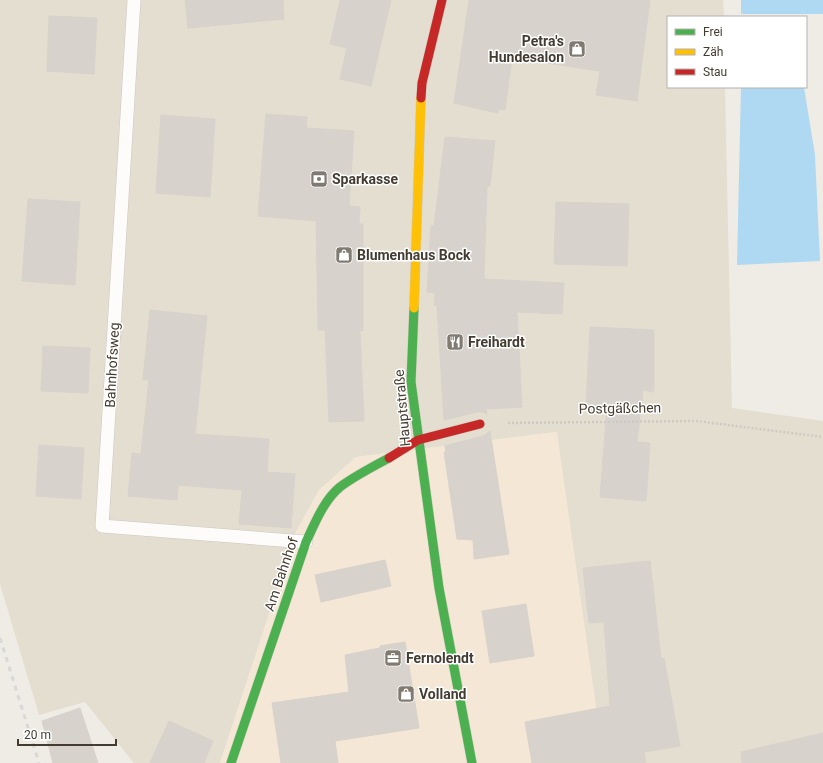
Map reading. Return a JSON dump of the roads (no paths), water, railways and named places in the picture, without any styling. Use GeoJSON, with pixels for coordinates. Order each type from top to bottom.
{"type":"FeatureCollection","features":[{"type":"Feature","properties":{"kind":"street","name":"Hauptstraße"},"geometry":{"type":"LineString","coordinates":[[442,0],[422,83],[411,382],[439,588],[472,763]]}},
{"type":"Feature","properties":{"kind":"street"},"geometry":{"type":"LineString","coordinates":[[418,440],[480,424]]}},
{"type":"Feature","properties":{"kind":"street","name":"Am Bahnhof"},"geometry":{"type":"LineString","coordinates":[[231,763],[306,542],[318,516],[324,506],[340,487],[418,440]]}},
{"type":"Feature","properties":{"kind":"lane","name":"Bahnhofsweg"},"geometry":{"type":"LineString","coordinates":[[134,0],[102,526],[306,542]]}},
{"type":"Feature","properties":{"kind":"water"},"geometry":{"type":"Polygon","coordinates":[[[741,0],[823,0],[823,14],[741,14],[741,0]]]}},
{"type":"Feature","properties":{"kind":"water"},"geometry":{"type":"Polygon","coordinates":[[[741,88],[804,88],[815,155],[820,261],[737,265],[741,88]]]}},
{"type":"Feature","properties":{"kind":"railway"},"geometry":{"type":"LineString","coordinates":[[0,638],[39,763]]}},
{"type":"Feature","properties":{"kind":"place","name":"Petra's Hundesalon"},"geometry":{"type":"Point","coordinates":[577,49]}},
{"type":"Feature","properties":{"kind":"place","name":"Sparkasse"},"geometry":{"type":"Point","coordinates":[319,179]}},
{"type":"Feature","properties":{"kind":"place","name":"Blumenhaus Bock"},"geometry":{"type":"Point","coordinates":[344,255]}},
{"type":"Feature","properties":{"kind":"place","name":"Freihardt"},"geometry":{"type":"Point","coordinates":[455,342]}},
{"type":"Feature","properties":{"kind":"place","name":"Fernolendt"},"geometry":{"type":"Point","coordinates":[393,658]}},
{"type":"Feature","properties":{"kind":"place","name":"Volland"},"geometry":{"type":"Point","coordinates":[406,694]}}]}
